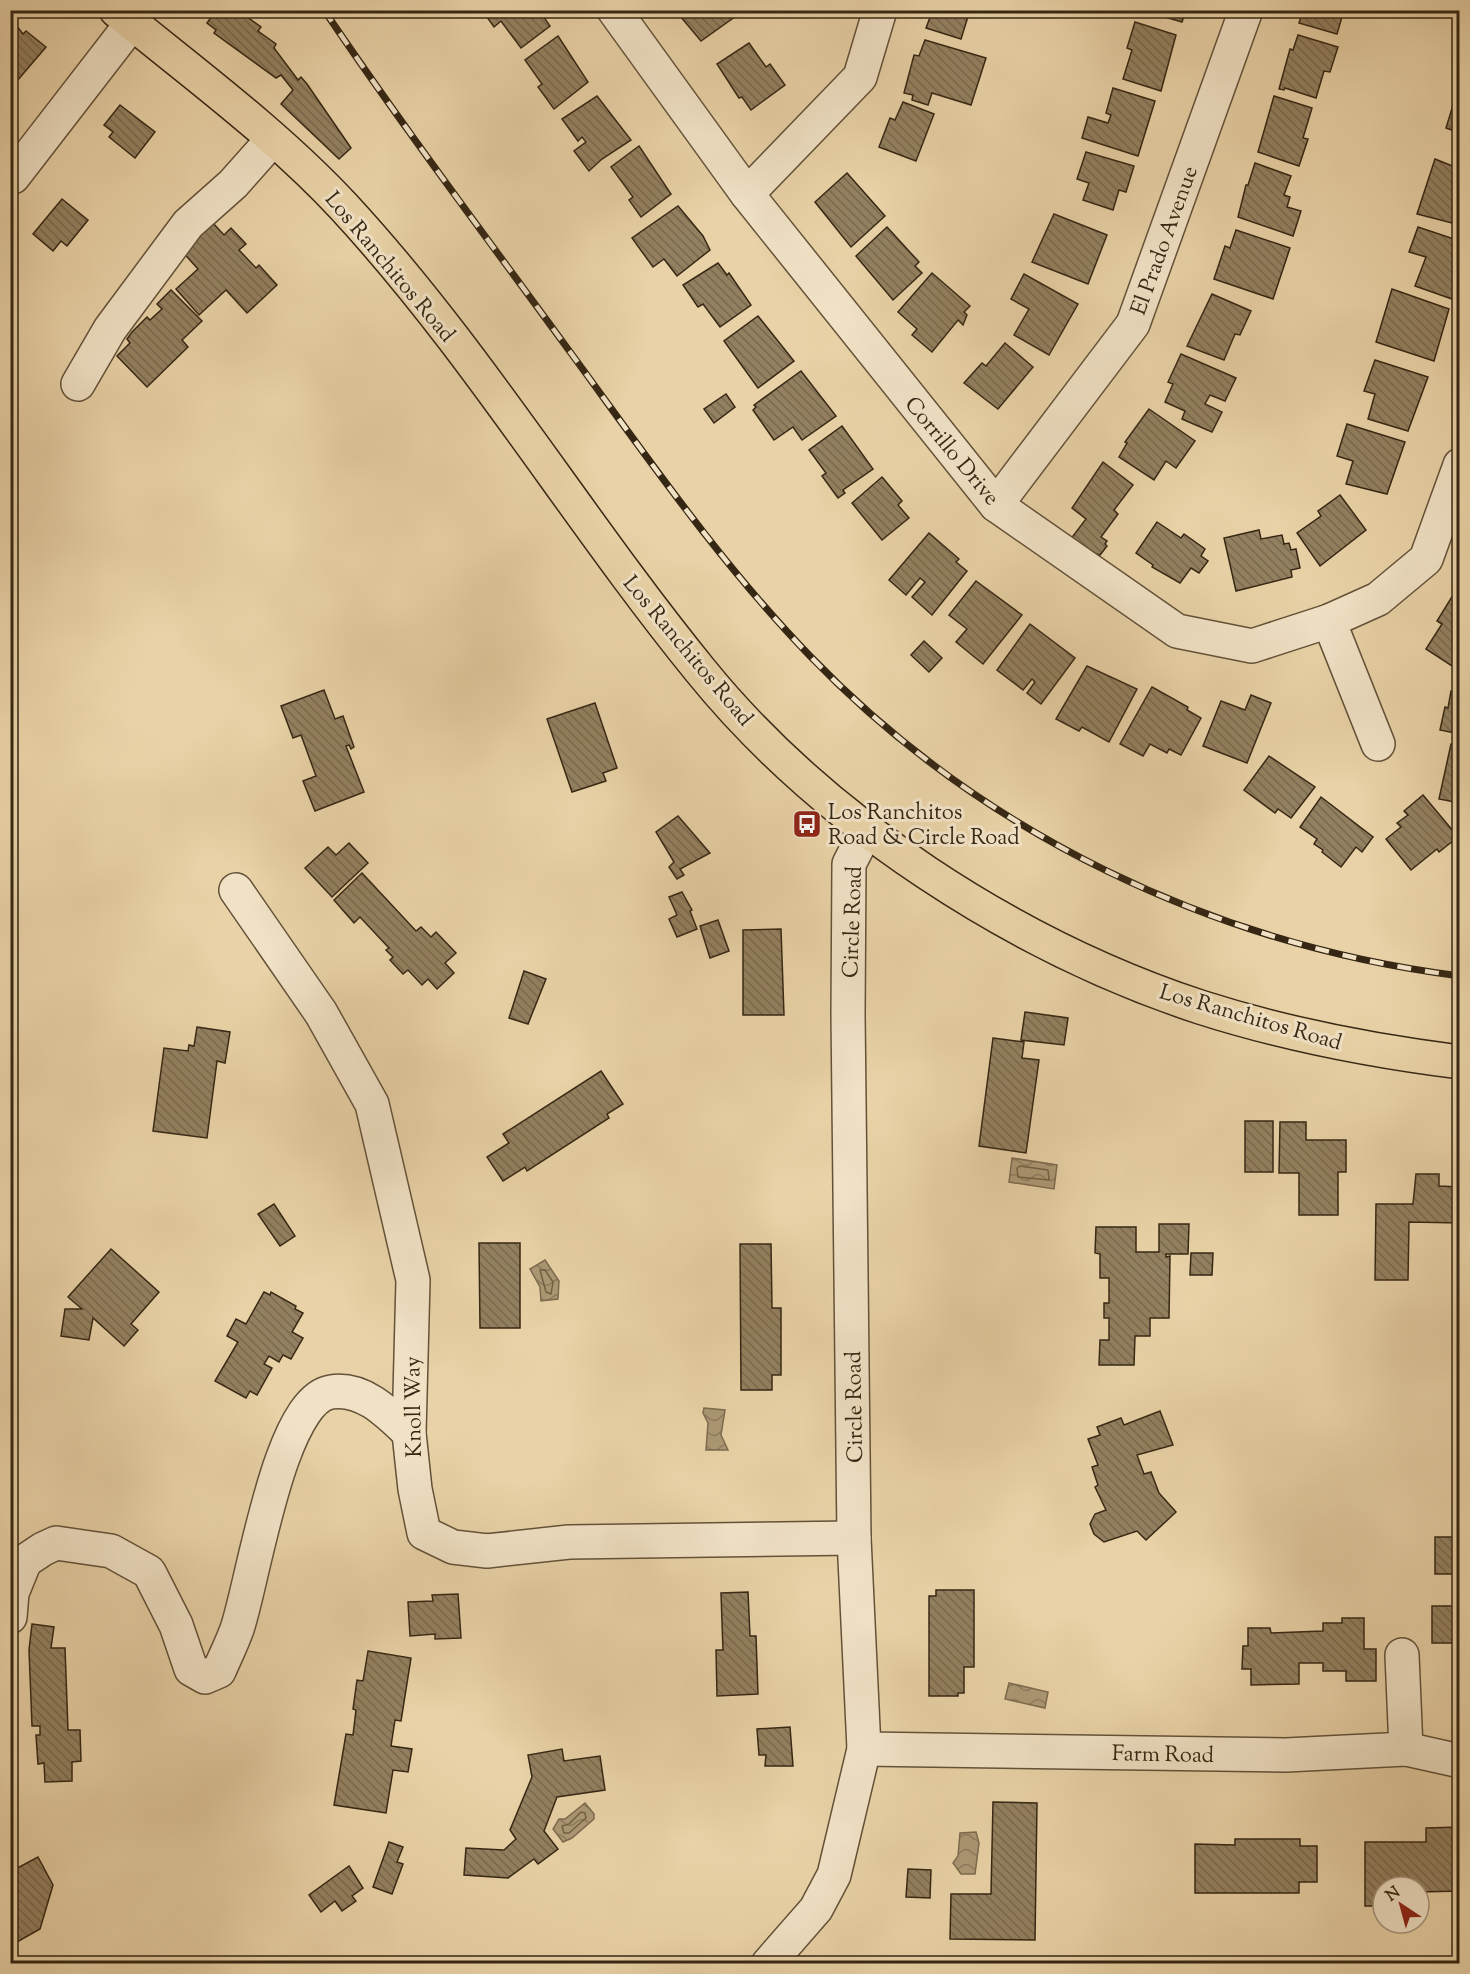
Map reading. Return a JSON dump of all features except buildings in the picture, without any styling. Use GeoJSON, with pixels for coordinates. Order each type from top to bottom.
{"type":"FeatureCollection","features":[{"type":"Feature","properties":{"kind":"main road","name":"Los Ranchitos Road"},"geometry":{"type":"LineString","coordinates":[[124,17],[272,140],[344,207],[422,298],[703,674],[787,761],[867,829],[959,893],[1060,949],[1130,981],[1201,1007],[1310,1036],[1398,1054],[1460,1062]]}},
{"type":"Feature","properties":{"kind":"street","name":"Corrillo Drive"},"geometry":{"type":"LineString","coordinates":[[614,10],[747,194],[996,505],[1178,631],[1252,646],[1329,621],[1378,599],[1426,558],[1460,465]]}},
{"type":"Feature","properties":{"kind":"street"},"geometry":{"type":"LineString","coordinates":[[747,194],[860,77],[880,10]]}},
{"type":"Feature","properties":{"kind":"street","name":"El Prado Avenue"},"geometry":{"type":"LineString","coordinates":[[996,505],[1133,324],[1246,10]]}},
{"type":"Feature","properties":{"kind":"street"},"geometry":{"type":"LineString","coordinates":[[13,177],[124,17]]}},
{"type":"Feature","properties":{"kind":"street"},"geometry":{"type":"LineString","coordinates":[[78,384],[110,329],[188,224],[233,184],[272,140]]}},
{"type":"Feature","properties":{"kind":"street"},"geometry":{"type":"LineString","coordinates":[[1329,621],[1378,744]]}},
{"type":"Feature","properties":{"kind":"street","name":"Circle Road"},"geometry":{"type":"LineString","coordinates":[[768,1964],[816,1909],[834,1875],[864,1749],[854,1538],[849,864],[867,829]]}},
{"type":"Feature","properties":{"kind":"street","name":"Knoll Way"},"geometry":{"type":"LineString","coordinates":[[236,890],[321,1012],[372,1104],[412,1280],[409,1433],[415,1489],[424,1533],[453,1547],[487,1551],[569,1542],[854,1538]]}},
{"type":"Feature","properties":{"kind":"street"},"geometry":{"type":"LineString","coordinates":[[10,1617],[12,1593],[25,1562],[43,1549],[56,1543],[111,1551],[149,1572],[176,1625],[191,1669],[205,1677],[219,1671],[237,1629],[280,1464],[302,1412],[330,1392],[357,1394],[383,1408],[409,1433]]}},
{"type":"Feature","properties":{"kind":"street"},"geometry":{"type":"LineString","coordinates":[[1402,1655],[1406,1749]]}},
{"type":"Feature","properties":{"kind":"street","name":"Farm Road"},"geometry":{"type":"LineString","coordinates":[[864,1749],[1286,1755],[1406,1749],[1460,1761]]}},
{"type":"Feature","properties":{"kind":"water"},"geometry":{"type":"Polygon","coordinates":[[[1012,1158],[1057,1165],[1054,1189],[1009,1182],[1012,1158]]]}},
{"type":"Feature","properties":{"kind":"water"},"geometry":{"type":"Polygon","coordinates":[[[545,1260],[559,1281],[558,1299],[541,1301],[540,1287],[530,1269],[545,1260]]]}},
{"type":"Feature","properties":{"kind":"water"},"geometry":{"type":"Polygon","coordinates":[[[704,1408],[725,1410],[721,1435],[728,1450],[706,1450],[708,1423],[703,1413],[704,1408]]]}},
{"type":"Feature","properties":{"kind":"water"},"geometry":{"type":"Polygon","coordinates":[[[1009,1683],[1048,1692],[1045,1708],[1005,1699],[1009,1683]]]}},
{"type":"Feature","properties":{"kind":"water"},"geometry":{"type":"Polygon","coordinates":[[[585,1803],[594,1814],[594,1819],[572,1838],[563,1842],[553,1829],[559,1819],[565,1819],[585,1803]]]}},
{"type":"Feature","properties":{"kind":"water"},"geometry":{"type":"Polygon","coordinates":[[[976,1832],[979,1843],[975,1874],[961,1874],[953,1863],[958,1856],[960,1833],[976,1832]]]}},
{"type":"Feature","properties":{"kind":"railway"},"geometry":{"type":"LineString","coordinates":[[324,10],[443,179],[713,544],[776,620],[877,720],[950,777],[1026,827],[1107,871],[1192,908],[1279,938],[1368,961],[1460,976]]}},
{"type":"Feature","properties":{"kind":"place","name":"Los Ranchitos Road & Circle Road"},"geometry":{"type":"Point","coordinates":[807,824]}}]}
